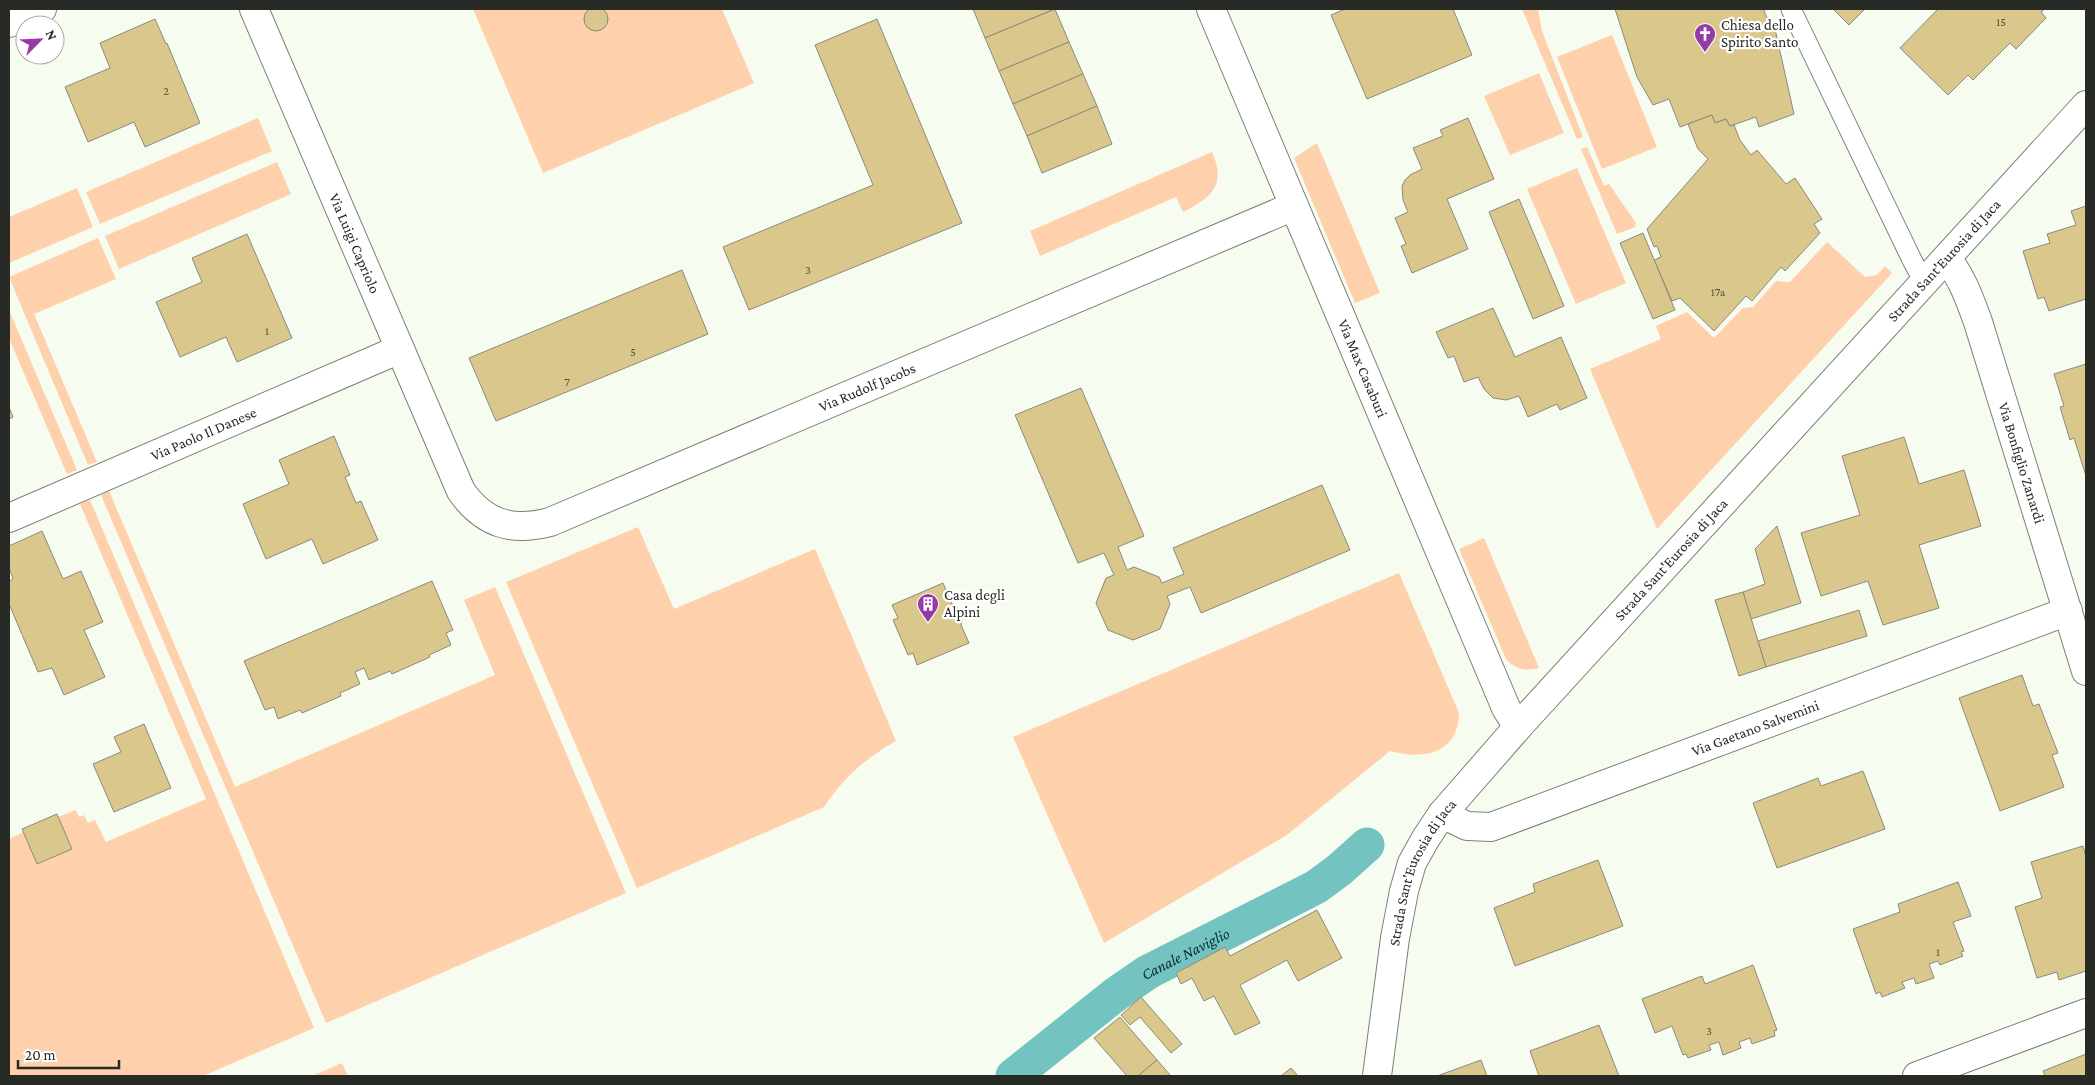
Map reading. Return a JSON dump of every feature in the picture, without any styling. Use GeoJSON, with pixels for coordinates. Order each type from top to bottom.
{"type":"FeatureCollection","features":[{"type":"Feature","properties":{"kind":"street"},"geometry":{"type":"LineString","coordinates":[[9,23],[42,9]]}},
{"type":"Feature","properties":{"kind":"street","name":"Via Luigi Capriolo"},"geometry":{"type":"LineString","coordinates":[[254,9],[454,477]]}},
{"type":"Feature","properties":{"kind":"street","name":"Via Max Casaburi"},"geometry":{"type":"LineString","coordinates":[[1210,9],[1506,708],[1518,727]]}},
{"type":"Feature","properties":{"kind":"street","name":"Strada Sant'Eurosia di Jaca"},"geometry":{"type":"LineString","coordinates":[[1377,1076],[1395,938],[1406,884],[1418,851],[1442,814],[1518,727],[2086,105]]}},
{"type":"Feature","properties":{"kind":"street","name":"Via Rudolf Jacobs"},"geometry":{"type":"LineString","coordinates":[[454,477],[470,503],[481,514],[494,521],[523,527],[550,522],[1294,206]]}},
{"type":"Feature","properties":{"kind":"street","name":"Via Bonfiglio Zanardi"},"geometry":{"type":"LineString","coordinates":[[1947,258],[1956,270],[1978,322],[2086,671]]}},
{"type":"Feature","properties":{"kind":"street","name":"Via Paolo Il Danese"},"geometry":{"type":"LineString","coordinates":[[9,518],[400,350]]}},
{"type":"Feature","properties":{"kind":"street","name":"Via Gaetano Salvemini"},"geometry":{"type":"LineString","coordinates":[[1442,814],[1459,823],[1474,827],[1491,827],[2068,612]]}},
{"type":"Feature","properties":{"kind":"street"},"geometry":{"type":"LineString","coordinates":[[1917,1076],[2086,1013]]}},
{"type":"Feature","properties":{"kind":"lane"},"geometry":{"type":"LineString","coordinates":[[1791,9],[1912,260],[1919,273],[1927,280]]}},
{"type":"Feature","properties":{"kind":"shaded area"},"geometry":{"type":"Polygon","coordinates":[[[473,9],[722,9],[754,83],[543,173],[473,9]]]}},
{"type":"Feature","properties":{"kind":"shaded area"},"geometry":{"type":"Polygon","coordinates":[[[1522,9],[1538,9],[1542,31],[1583,137],[1577,139],[1522,9]]]}},
{"type":"Feature","properties":{"kind":"shaded area"},"geometry":{"type":"Polygon","coordinates":[[[1612,35],[1657,147],[1602,169],[1557,57],[1612,35]]]}},
{"type":"Feature","properties":{"kind":"shaded area"},"geometry":{"type":"Polygon","coordinates":[[[1539,73],[1564,133],[1510,155],[1484,96],[1539,73]]]}},
{"type":"Feature","properties":{"kind":"shaded area"},"geometry":{"type":"Polygon","coordinates":[[[258,118],[272,151],[100,224],[86,192],[258,118]]]}},
{"type":"Feature","properties":{"kind":"shaded area"},"geometry":{"type":"Polygon","coordinates":[[[1317,143],[1380,293],[1355,303],[1294,158],[1317,143]]]}},
{"type":"Feature","properties":{"kind":"shaded area"},"geometry":{"type":"Polygon","coordinates":[[[1587,147],[1604,186],[1609,184],[1636,223],[1635,227],[1617,234],[1581,149],[1587,147]]]}},
{"type":"Feature","properties":{"kind":"shaded area"},"geometry":{"type":"Polygon","coordinates":[[[1212,152],[1218,173],[1217,182],[1208,196],[1193,207],[1183,212],[1176,197],[1040,256],[1030,231],[1212,152]]]}},
{"type":"Feature","properties":{"kind":"shaded area"},"geometry":{"type":"Polygon","coordinates":[[[277,162],[291,194],[119,269],[105,236],[277,162]]]}},
{"type":"Feature","properties":{"kind":"shaded area"},"geometry":{"type":"Polygon","coordinates":[[[1577,168],[1626,283],[1576,304],[1527,189],[1577,168]]]}},
{"type":"Feature","properties":{"kind":"shaded area"},"geometry":{"type":"Polygon","coordinates":[[[77,188],[93,227],[9,263],[9,217],[77,188]]]}},
{"type":"Feature","properties":{"kind":"shaded area"},"geometry":{"type":"Polygon","coordinates":[[[98,238],[116,279],[34,314],[97,462],[88,465],[9,277],[98,238]]]}},
{"type":"Feature","properties":{"kind":"shaded area"},"geometry":{"type":"Polygon","coordinates":[[[1827,242],[1865,277],[1877,275],[1885,266],[1892,273],[1657,529],[1590,369],[1661,339],[1656,326],[1687,312],[1714,338],[1743,308],[1753,307],[1776,281],[1790,282],[1827,242]]]}},
{"type":"Feature","properties":{"kind":"shaded area"},"geometry":{"type":"Polygon","coordinates":[[[9,310],[77,470],[67,474],[9,338],[9,310]]]}},
{"type":"Feature","properties":{"kind":"shaded area"},"geometry":{"type":"Polygon","coordinates":[[[109,491],[235,787],[495,675],[464,600],[495,587],[626,893],[326,1023],[101,495],[109,491]]]}},
{"type":"Feature","properties":{"kind":"shaded area"},"geometry":{"type":"Polygon","coordinates":[[[90,500],[314,1028],[203,1076],[9,1076],[9,839],[23,832],[37,864],[72,849],[58,817],[76,810],[79,817],[84,815],[88,823],[95,820],[106,842],[206,799],[80,504],[90,500]]]}},
{"type":"Feature","properties":{"kind":"shaded area"},"geometry":{"type":"Polygon","coordinates":[[[638,527],[674,609],[815,549],[896,741],[875,754],[847,778],[824,807],[637,888],[506,582],[638,527]]]}},
{"type":"Feature","properties":{"kind":"shaded area"},"geometry":{"type":"Polygon","coordinates":[[[1484,538],[1539,668],[1521,669],[1509,663],[1506,659],[1459,549],[1484,538]]]}},
{"type":"Feature","properties":{"kind":"shaded area"},"geometry":{"type":"Polygon","coordinates":[[[1399,573],[1459,713],[1453,738],[1437,751],[1427,754],[1415,755],[1390,751],[1287,835],[1104,943],[1013,737],[1399,573]]]}},
{"type":"Feature","properties":{"kind":"shaded area"},"geometry":{"type":"Polygon","coordinates":[[[342,1063],[348,1076],[312,1076],[342,1063]]]}},
{"type":"Feature","properties":{"kind":"building"},"geometry":{"type":"Polygon","coordinates":[[[596,7],[604,11],[608,19],[604,27],[596,31],[588,27],[584,19],[588,11],[596,7]]]}},
{"type":"Feature","properties":{"kind":"building"},"geometry":{"type":"Polygon","coordinates":[[[973,9],[1055,9],[985,38],[973,9]]]}},
{"type":"Feature","properties":{"kind":"building"},"geometry":{"type":"Polygon","coordinates":[[[1055,9],[1069,42],[999,71],[985,38],[1055,9]]]}},
{"type":"Feature","properties":{"kind":"building"},"geometry":{"type":"Polygon","coordinates":[[[1345,9],[1453,9],[1472,55],[1367,99],[1331,15],[1345,9]]]}},
{"type":"Feature","properties":{"kind":"building","name":"Chiesa dello Spirito Santo"},"geometry":{"type":"Polygon","coordinates":[[[1615,9],[1765,9],[1764,11],[1772,28],[1775,29],[1794,114],[1759,127],[1756,117],[1730,126],[1726,119],[1715,123],[1712,115],[1680,127],[1669,99],[1653,105],[1637,77],[1615,9]]]}},
{"type":"Feature","properties":{"kind":"building"},"geometry":{"type":"Polygon","coordinates":[[[1833,9],[1865,9],[1849,25],[1833,9]]]}},
{"type":"Feature","properties":{"kind":"building"},"geometry":{"type":"Polygon","coordinates":[[[1938,9],[2045,9],[2041,12],[2046,18],[2016,49],[2010,43],[1973,80],[1968,75],[1948,95],[1900,48],[1938,9]]]}},
{"type":"Feature","properties":{"kind":"building"},"geometry":{"type":"Polygon","coordinates":[[[155,19],[200,123],[145,147],[134,122],[88,142],[65,87],[110,68],[100,43],[155,19]]]}},
{"type":"Feature","properties":{"kind":"building"},"geometry":{"type":"Polygon","coordinates":[[[877,19],[962,223],[749,310],[723,247],[873,185],[815,45],[877,19]]]}},
{"type":"Feature","properties":{"kind":"building"},"geometry":{"type":"Polygon","coordinates":[[[1069,42],[1083,74],[1013,104],[999,71],[1069,42]]]}},
{"type":"Feature","properties":{"kind":"building"},"geometry":{"type":"Polygon","coordinates":[[[1083,74],[1097,106],[1027,136],[1013,104],[1083,74]]]}},
{"type":"Feature","properties":{"kind":"building"},"geometry":{"type":"Polygon","coordinates":[[[1097,106],[1112,144],[1042,173],[1027,136],[1097,106]]]}},
{"type":"Feature","properties":{"kind":"building"},"geometry":{"type":"Polygon","coordinates":[[[1712,115],[1715,123],[1726,119],[1730,126],[1734,125],[1740,140],[1751,155],[1757,150],[1786,184],[1795,178],[1822,219],[1814,224],[1820,233],[1785,271],[1781,267],[1752,301],[1746,296],[1714,331],[1680,298],[1672,301],[1654,260],[1661,257],[1657,246],[1654,247],[1647,229],[1708,159],[1698,149],[1688,124],[1712,115]]]}},
{"type":"Feature","properties":{"kind":"building"},"geometry":{"type":"Polygon","coordinates":[[[1468,118],[1494,179],[1447,199],[1468,249],[1412,273],[1401,246],[1406,244],[1395,218],[1408,212],[1403,200],[1402,186],[1405,180],[1422,169],[1413,148],[1443,136],[1440,130],[1468,118]]]}},
{"type":"Feature","properties":{"kind":"building"},"geometry":{"type":"Polygon","coordinates":[[[1519,199],[1564,306],[1533,319],[1489,212],[1519,199]]]}},
{"type":"Feature","properties":{"kind":"building"},"geometry":{"type":"Polygon","coordinates":[[[2086,206],[2086,299],[2049,311],[2044,297],[2038,299],[2023,251],[2050,243],[2047,234],[2076,225],[2071,211],[2086,206]]]}},
{"type":"Feature","properties":{"kind":"building"},"geometry":{"type":"Polygon","coordinates":[[[1643,233],[1675,310],[1653,319],[1620,243],[1643,233]]]}},
{"type":"Feature","properties":{"kind":"building"},"geometry":{"type":"Polygon","coordinates":[[[247,234],[292,338],[237,362],[226,337],[180,357],[156,302],[202,282],[192,258],[247,234]]]}},
{"type":"Feature","properties":{"kind":"building"},"geometry":{"type":"Polygon","coordinates":[[[682,270],[708,334],[496,421],[469,358],[682,270]]]}},
{"type":"Feature","properties":{"kind":"building"},"geometry":{"type":"Polygon","coordinates":[[[1493,308],[1515,357],[1561,337],[1587,398],[1560,410],[1557,404],[1528,417],[1519,396],[1506,400],[1493,398],[1484,389],[1478,377],[1464,382],[1454,356],[1448,358],[1436,332],[1493,308]]]}},
{"type":"Feature","properties":{"kind":"building"},"geometry":{"type":"Polygon","coordinates":[[[2086,364],[2086,476],[2074,438],[2070,440],[2060,407],[2064,406],[2054,374],[2086,364]]]}},
{"type":"Feature","properties":{"kind":"building"},"geometry":{"type":"Polygon","coordinates":[[[1081,388],[1144,536],[1118,547],[1127,570],[1134,567],[1159,577],[1162,583],[1184,574],[1173,548],[1322,485],[1350,550],[1201,613],[1190,587],[1167,596],[1170,604],[1160,629],[1133,640],[1108,630],[1096,603],[1106,578],[1114,575],[1104,553],[1078,563],[1015,415],[1081,388]]]}},
{"type":"Feature","properties":{"kind":"building"},"geometry":{"type":"Polygon","coordinates":[[[9,407],[13,417],[9,419],[9,407]]]}},
{"type":"Feature","properties":{"kind":"building"},"geometry":{"type":"Polygon","coordinates":[[[334,436],[350,475],[345,477],[356,503],[361,501],[378,540],[323,564],[312,539],[266,559],[243,504],[289,484],[279,460],[334,436]]]}},
{"type":"Feature","properties":{"kind":"building"},"geometry":{"type":"Polygon","coordinates":[[[1904,437],[1919,484],[1964,470],[1981,526],[1919,545],[1939,608],[1883,625],[1868,581],[1821,596],[1801,533],[1860,515],[1842,456],[1904,437]]]}},
{"type":"Feature","properties":{"kind":"building"},"geometry":{"type":"Polygon","coordinates":[[[1777,526],[1801,603],[1751,619],[1743,592],[1765,584],[1755,549],[1777,526]]]}},
{"type":"Feature","properties":{"kind":"building"},"geometry":{"type":"Polygon","coordinates":[[[42,531],[63,579],[81,571],[103,622],[84,630],[105,677],[64,695],[52,668],[38,672],[9,604],[9,582],[13,578],[9,568],[9,546],[42,531]]]}},
{"type":"Feature","properties":{"kind":"building"},"geometry":{"type":"Polygon","coordinates":[[[432,581],[453,630],[446,633],[451,645],[429,655],[430,657],[392,674],[390,671],[369,680],[364,668],[355,672],[360,684],[340,693],[341,696],[302,713],[300,710],[278,719],[274,707],[265,710],[244,661],[432,581]]]}},
{"type":"Feature","properties":{"kind":"building","name":"Casa degli Alpini"},"geometry":{"type":"Polygon","coordinates":[[[943,583],[952,604],[956,605],[962,620],[961,625],[969,643],[917,665],[913,653],[908,655],[893,620],[898,618],[892,605],[943,583]]]}},
{"type":"Feature","properties":{"kind":"building"},"geometry":{"type":"Polygon","coordinates":[[[1743,592],[1766,667],[1739,676],[1715,600],[1743,592]]]}},
{"type":"Feature","properties":{"kind":"building"},"geometry":{"type":"Polygon","coordinates":[[[1859,610],[1867,636],[1766,667],[1758,641],[1859,610]]]}},
{"type":"Feature","properties":{"kind":"building"},"geometry":{"type":"Polygon","coordinates":[[[2022,675],[2033,706],[2039,704],[2058,753],[2052,755],[2064,787],[2000,811],[1959,698],[2022,675]]]}},
{"type":"Feature","properties":{"kind":"building"},"geometry":{"type":"Polygon","coordinates":[[[144,724],[171,788],[114,812],[93,764],[121,752],[114,737],[144,724]]]}},
{"type":"Feature","properties":{"kind":"building"},"geometry":{"type":"Polygon","coordinates":[[[1863,771],[1885,829],[1777,868],[1753,803],[1818,778],[1821,786],[1863,771]]]}},
{"type":"Feature","properties":{"kind":"building"},"geometry":{"type":"Polygon","coordinates":[[[57,814],[72,849],[37,864],[22,829],[57,814]]]}},
{"type":"Feature","properties":{"kind":"building"},"geometry":{"type":"Polygon","coordinates":[[[2083,846],[2086,857],[2086,971],[2059,980],[2057,972],[2037,978],[2015,907],[2042,898],[2031,862],[2083,846]]]}},
{"type":"Feature","properties":{"kind":"building"},"geometry":{"type":"Polygon","coordinates":[[[1598,860],[1623,926],[1515,966],[1494,908],[1535,892],[1533,884],[1598,860]]]}},
{"type":"Feature","properties":{"kind":"building"},"geometry":{"type":"Polygon","coordinates":[[[1958,882],[1971,916],[1953,922],[1964,951],[1961,952],[1963,956],[1940,965],[1938,961],[1929,964],[1934,978],[1916,984],[1914,978],[1902,982],[1905,988],[1882,997],[1880,992],[1876,994],[1853,929],[1900,912],[1898,904],[1958,882]]]}},
{"type":"Feature","properties":{"kind":"building"},"geometry":{"type":"Polygon","coordinates":[[[1317,910],[1342,958],[1298,981],[1287,960],[1240,985],[1260,1023],[1235,1035],[1214,996],[1204,1001],[1192,978],[1181,984],[1176,973],[1225,947],[1230,956],[1317,910]]]}},
{"type":"Feature","properties":{"kind":"building"},"geometry":{"type":"Polygon","coordinates":[[[1753,965],[1777,1030],[1774,1031],[1775,1036],[1752,1044],[1750,1038],[1739,1042],[1741,1048],[1723,1055],[1719,1042],[1709,1045],[1711,1050],[1688,1058],[1686,1054],[1683,1055],[1672,1026],[1655,1033],[1642,999],[1702,976],[1705,984],[1753,965]]]}},
{"type":"Feature","properties":{"kind":"building"},"geometry":{"type":"Polygon","coordinates":[[[1141,997],[1182,1044],[1171,1053],[1140,1017],[1130,1025],[1121,1015],[1141,997]]]}},
{"type":"Feature","properties":{"kind":"building"},"geometry":{"type":"Polygon","coordinates":[[[1120,1017],[1157,1060],[1138,1076],[1127,1076],[1094,1038],[1120,1017]]]}},
{"type":"Feature","properties":{"kind":"building"},"geometry":{"type":"Polygon","coordinates":[[[1599,1025],[1619,1076],[1539,1076],[1530,1051],[1599,1025]]]}},
{"type":"Feature","properties":{"kind":"building"},"geometry":{"type":"Polygon","coordinates":[[[2086,1054],[2086,1076],[2045,1076],[2043,1071],[2086,1054]]]}},
{"type":"Feature","properties":{"kind":"building"},"geometry":{"type":"Polygon","coordinates":[[[1157,1060],[1171,1076],[1138,1076],[1157,1060]]]}},
{"type":"Feature","properties":{"kind":"building"},"geometry":{"type":"Polygon","coordinates":[[[1481,1060],[1487,1076],[1437,1076],[1481,1060]]]}},
{"type":"Feature","properties":{"kind":"building"},"geometry":{"type":"Polygon","coordinates":[[[1291,1068],[1298,1076],[1281,1076],[1291,1068]]]}},
{"type":"Feature","properties":{"kind":"waterway","name":"Canale Naviglio"},"geometry":{"type":"LineString","coordinates":[[1013,1076],[1116,994],[1148,972],[1316,887],[1367,845]]}},
{"type":"Feature","properties":{"kind":"place","name":"Chiesa dello Spirito Santo"},"geometry":{"type":"Point","coordinates":[1705,53]}},
{"type":"Feature","properties":{"kind":"place","name":"Casa degli Alpini"},"geometry":{"type":"Point","coordinates":[928,623]}}]}
